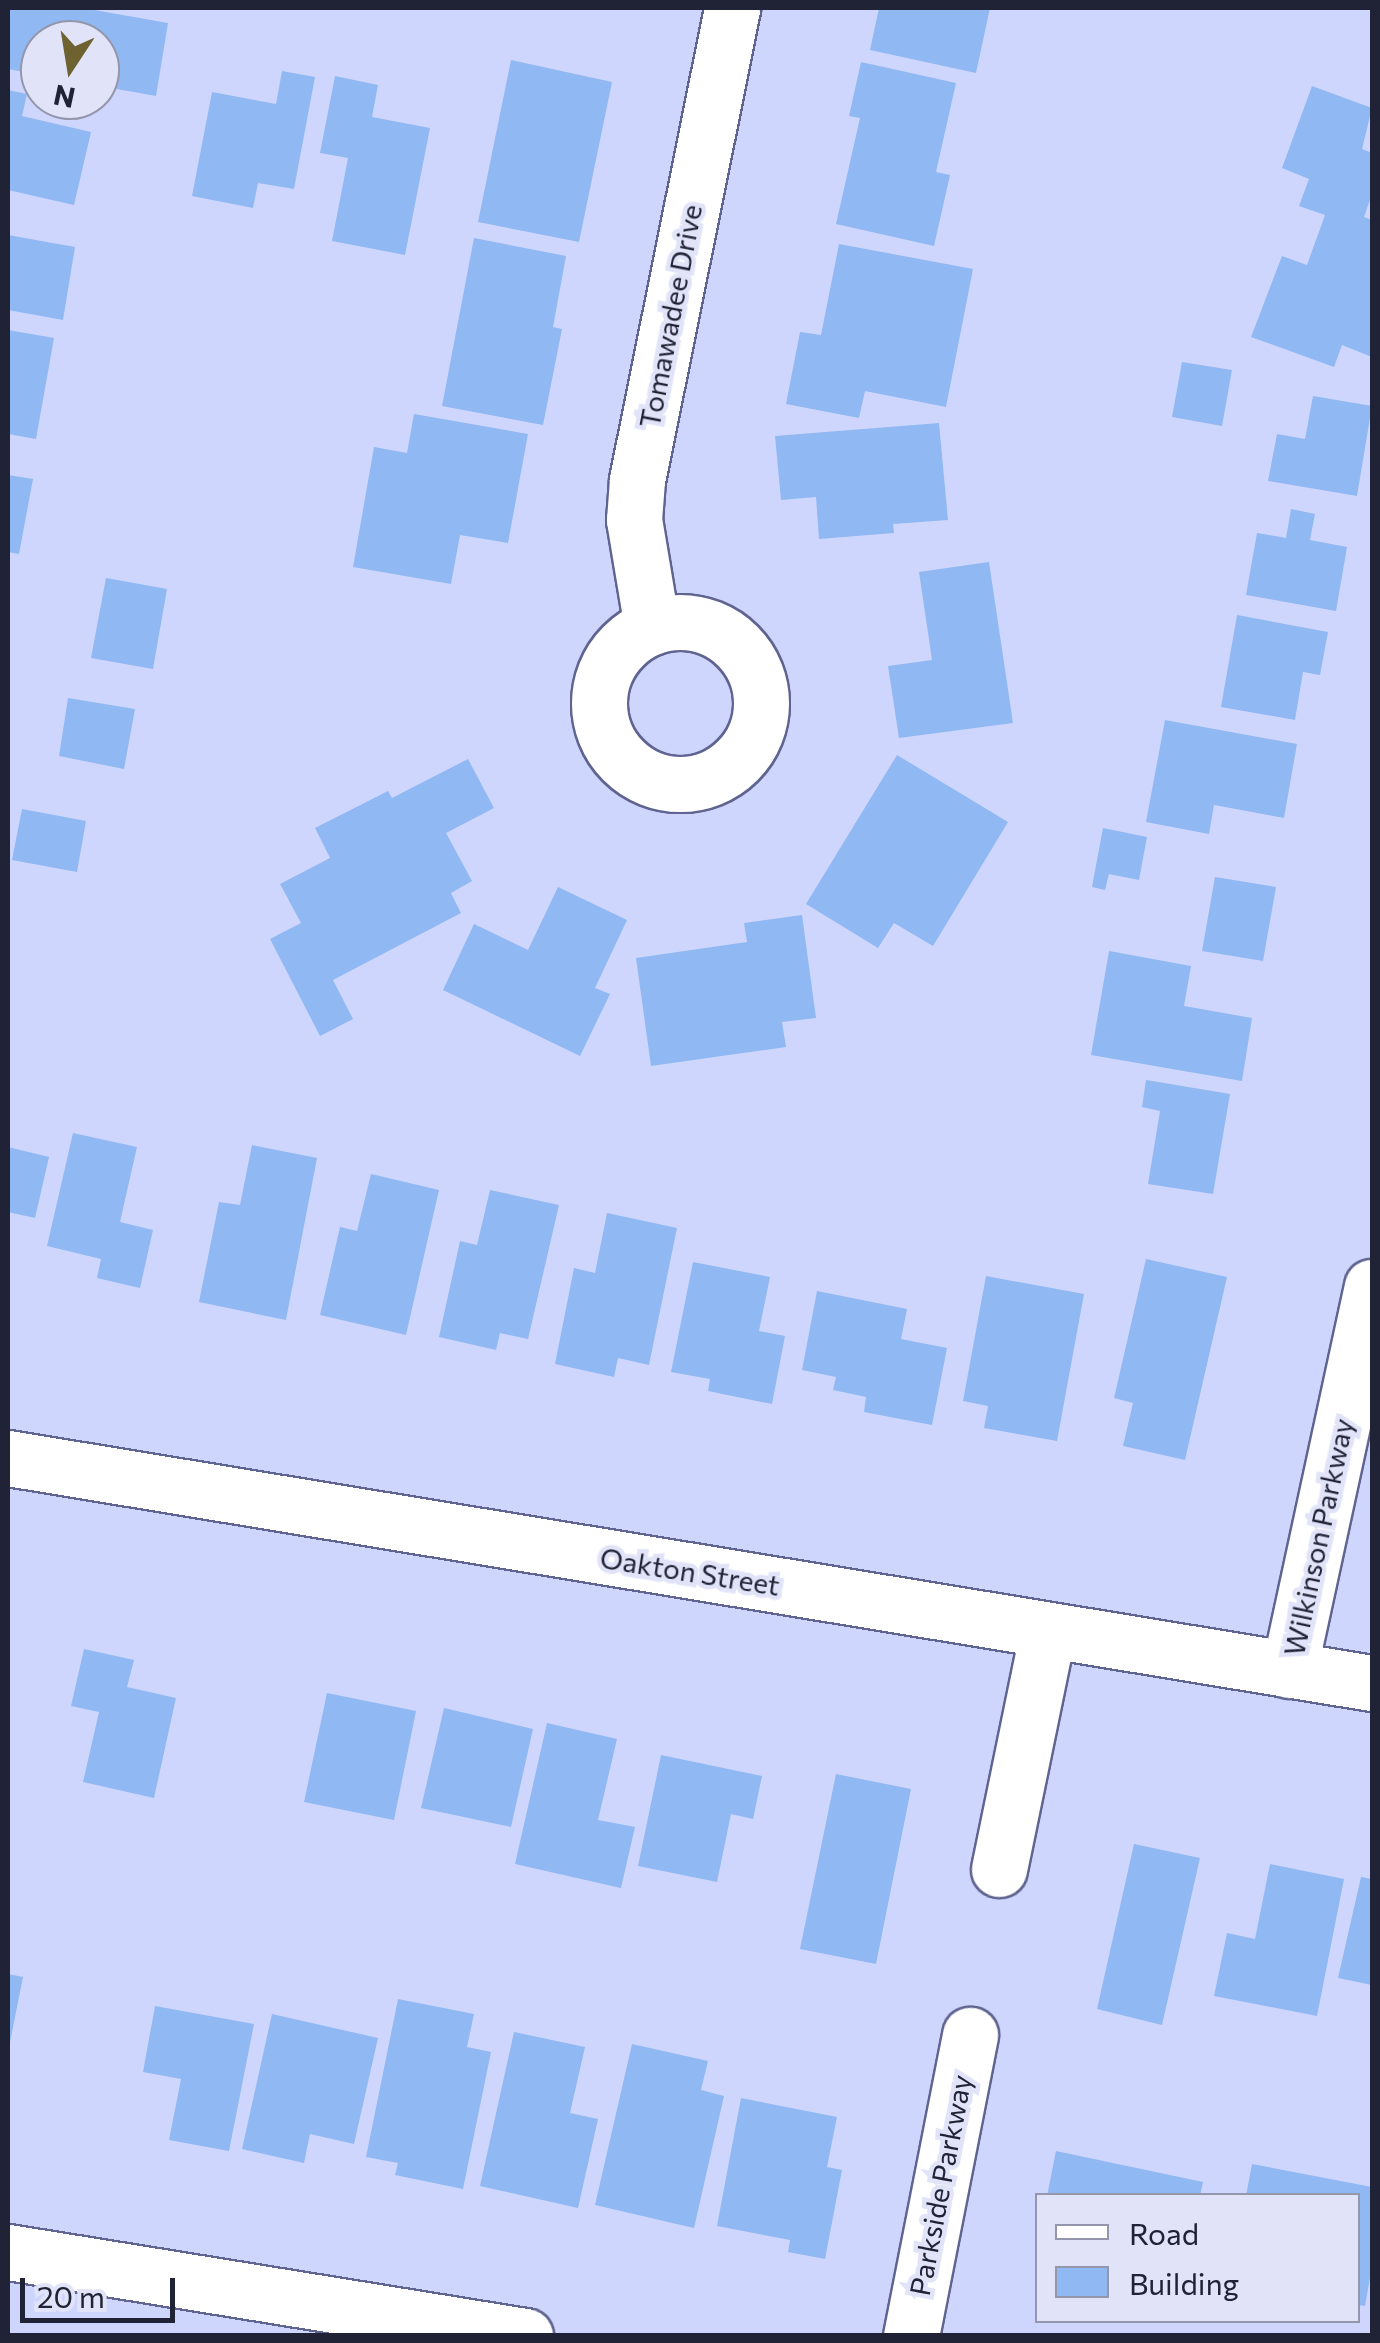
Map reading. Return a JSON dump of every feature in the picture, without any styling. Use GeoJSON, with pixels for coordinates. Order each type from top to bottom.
{"type":"FeatureCollection","features":[{"type":"Feature","properties":{"kind":"street","name":"Tomawadee Drive"},"geometry":{"type":"LineString","coordinates":[[652,626],[634,520],[637,480],[732,8]]}},
{"type":"Feature","properties":{"kind":"street","name":"Wilkinson Parkway"},"geometry":{"type":"LineString","coordinates":[[1290,1670],[1372,1287]]}},
{"type":"Feature","properties":{"kind":"street","name":"Oakton Street"},"geometry":{"type":"LineString","coordinates":[[8,1458],[1372,1683]]}},
{"type":"Feature","properties":{"kind":"street"},"geometry":{"type":"LineString","coordinates":[[999,1869],[1048,1631]]}},
{"type":"Feature","properties":{"kind":"street","name":"Parkside Parkway"},"geometry":{"type":"LineString","coordinates":[[911,2336],[970,2035]]}},
{"type":"Feature","properties":{"kind":"street"},"geometry":{"type":"LineString","coordinates":[[8,2252],[524,2336]]}},
{"type":"Feature","properties":{"kind":"building"},"geometry":{"type":"Polygon","coordinates":[[[8,8],[83,8],[168,23],[156,96],[120,90],[120,20],[20,20],[20,71],[8,69],[8,8]]]}},
{"type":"Feature","properties":{"kind":"building"},"geometry":{"type":"Polygon","coordinates":[[[879,8],[990,8],[976,73],[870,50],[879,8]]]}},
{"type":"Feature","properties":{"kind":"building"},"geometry":{"type":"Polygon","coordinates":[[[511,60],[612,82],[579,242],[478,222],[511,60]]]}},
{"type":"Feature","properties":{"kind":"building"},"geometry":{"type":"Polygon","coordinates":[[[861,62],[956,83],[936,172],[950,175],[934,246],[836,224],[860,118],[849,116],[861,62]]]}},
{"type":"Feature","properties":{"kind":"building"},"geometry":{"type":"Polygon","coordinates":[[[282,71],[315,77],[294,189],[258,183],[253,208],[192,196],[212,92],[276,104],[282,71]]]}},
{"type":"Feature","properties":{"kind":"building"},"geometry":{"type":"Polygon","coordinates":[[[335,76],[378,85],[372,117],[430,128],[405,255],[332,241],[348,158],[320,153],[335,76]]]}},
{"type":"Feature","properties":{"kind":"building"},"geometry":{"type":"Polygon","coordinates":[[[1312,86],[1372,108],[1362,149],[1372,153],[1372,194],[1364,217],[1372,220],[1372,357],[1342,345],[1334,367],[1251,337],[1282,256],[1307,265],[1325,215],[1299,206],[1309,179],[1282,168],[1312,86]]]}},
{"type":"Feature","properties":{"kind":"building"},"geometry":{"type":"Polygon","coordinates":[[[8,90],[20,93],[20,120],[39,120],[91,132],[74,205],[8,190],[8,90]]]}},
{"type":"Feature","properties":{"kind":"building"},"geometry":{"type":"Polygon","coordinates":[[[8,235],[75,247],[63,320],[8,310],[8,235]]]}},
{"type":"Feature","properties":{"kind":"building"},"geometry":{"type":"Polygon","coordinates":[[[474,238],[566,256],[553,327],[562,329],[543,425],[442,406],[474,238]]]}},
{"type":"Feature","properties":{"kind":"building"},"geometry":{"type":"Polygon","coordinates":[[[839,244],[973,269],[946,407],[865,391],[859,418],[786,404],[800,332],[821,335],[839,244]]]}},
{"type":"Feature","properties":{"kind":"building"},"geometry":{"type":"Polygon","coordinates":[[[8,330],[54,338],[36,439],[8,434],[8,330]]]}},
{"type":"Feature","properties":{"kind":"building"},"geometry":{"type":"Polygon","coordinates":[[[1182,362],[1232,370],[1222,426],[1172,417],[1182,362]]]}},
{"type":"Feature","properties":{"kind":"building"},"geometry":{"type":"Polygon","coordinates":[[[1313,396],[1372,406],[1357,496],[1268,481],[1277,434],[1305,439],[1313,396]]]}},
{"type":"Feature","properties":{"kind":"building"},"geometry":{"type":"Polygon","coordinates":[[[414,414],[528,434],[508,543],[460,535],[451,584],[353,567],[374,447],[407,453],[414,414]]]}},
{"type":"Feature","properties":{"kind":"building"},"geometry":{"type":"Polygon","coordinates":[[[939,423],[948,520],[893,524],[894,533],[819,539],[816,497],[781,500],[775,436],[939,423]]]}},
{"type":"Feature","properties":{"kind":"building"},"geometry":{"type":"Polygon","coordinates":[[[8,475],[33,479],[19,554],[8,552],[8,475]]]}},
{"type":"Feature","properties":{"kind":"building"},"geometry":{"type":"Polygon","coordinates":[[[1291,509],[1315,514],[1310,540],[1347,547],[1336,611],[1246,595],[1257,533],[1286,538],[1291,509]]]}},
{"type":"Feature","properties":{"kind":"building"},"geometry":{"type":"Polygon","coordinates":[[[989,562],[1013,723],[899,738],[888,666],[932,660],[919,572],[989,562]]]}},
{"type":"Feature","properties":{"kind":"building"},"geometry":{"type":"Polygon","coordinates":[[[106,578],[167,589],[153,669],[91,658],[106,578]]]}},
{"type":"Feature","properties":{"kind":"building"},"geometry":{"type":"Polygon","coordinates":[[[1237,615],[1328,632],[1320,675],[1303,672],[1295,720],[1221,707],[1237,615]]]}},
{"type":"Feature","properties":{"kind":"building"},"geometry":{"type":"Polygon","coordinates":[[[68,698],[135,709],[124,769],[59,756],[68,698]]]}},
{"type":"Feature","properties":{"kind":"building"},"geometry":{"type":"Polygon","coordinates":[[[1165,720],[1297,744],[1284,818],[1214,805],[1209,834],[1146,822],[1165,720]]]}},
{"type":"Feature","properties":{"kind":"building"},"geometry":{"type":"Polygon","coordinates":[[[897,755],[1008,822],[933,946],[894,923],[878,948],[806,904],[897,755]]]}},
{"type":"Feature","properties":{"kind":"building"},"geometry":{"type":"Polygon","coordinates":[[[468,759],[494,808],[446,833],[472,881],[451,893],[461,913],[333,980],[353,1019],[320,1036],[270,939],[301,923],[280,884],[330,858],[315,828],[388,791],[392,798],[468,759]]]}},
{"type":"Feature","properties":{"kind":"building"},"geometry":{"type":"Polygon","coordinates":[[[22,809],[86,821],[77,872],[12,860],[22,809]]]}},
{"type":"Feature","properties":{"kind":"building"},"geometry":{"type":"Polygon","coordinates":[[[1103,828],[1147,837],[1139,880],[1109,874],[1105,890],[1092,887],[1103,828]]]}},
{"type":"Feature","properties":{"kind":"building"},"geometry":{"type":"Polygon","coordinates":[[[1215,877],[1276,887],[1263,961],[1202,951],[1215,877]]]}},
{"type":"Feature","properties":{"kind":"building"},"geometry":{"type":"Polygon","coordinates":[[[558,887],[627,920],[595,988],[610,994],[580,1056],[443,990],[474,924],[528,950],[558,887]]]}},
{"type":"Feature","properties":{"kind":"building"},"geometry":{"type":"Polygon","coordinates":[[[802,915],[816,1018],[782,1022],[786,1047],[651,1066],[636,958],[747,942],[744,923],[802,915]]]}},
{"type":"Feature","properties":{"kind":"building"},"geometry":{"type":"Polygon","coordinates":[[[1109,951],[1191,966],[1184,1006],[1252,1018],[1242,1081],[1091,1055],[1109,951]]]}},
{"type":"Feature","properties":{"kind":"building"},"geometry":{"type":"Polygon","coordinates":[[[1146,1080],[1230,1094],[1213,1194],[1148,1184],[1160,1111],[1142,1107],[1146,1080]]]}},
{"type":"Feature","properties":{"kind":"building"},"geometry":{"type":"Polygon","coordinates":[[[73,1133],[137,1147],[120,1222],[153,1230],[140,1288],[97,1278],[101,1259],[47,1246],[73,1133]]]}},
{"type":"Feature","properties":{"kind":"building"},"geometry":{"type":"Polygon","coordinates":[[[252,1145],[317,1158],[286,1320],[199,1302],[219,1202],[240,1205],[252,1145]]]}},
{"type":"Feature","properties":{"kind":"building"},"geometry":{"type":"Polygon","coordinates":[[[8,1147],[49,1157],[35,1218],[8,1212],[8,1147]]]}},
{"type":"Feature","properties":{"kind":"building"},"geometry":{"type":"Polygon","coordinates":[[[371,1174],[439,1190],[406,1335],[320,1315],[340,1227],[357,1231],[371,1174]]]}},
{"type":"Feature","properties":{"kind":"building"},"geometry":{"type":"Polygon","coordinates":[[[490,1190],[559,1205],[528,1339],[500,1333],[496,1350],[439,1337],[460,1241],[477,1245],[490,1190]]]}},
{"type":"Feature","properties":{"kind":"building"},"geometry":{"type":"Polygon","coordinates":[[[607,1213],[677,1228],[649,1365],[618,1358],[614,1377],[555,1364],[574,1268],[595,1273],[607,1213]]]}},
{"type":"Feature","properties":{"kind":"building"},"geometry":{"type":"Polygon","coordinates":[[[1146,1259],[1227,1277],[1185,1460],[1123,1446],[1133,1403],[1114,1398],[1146,1259]]]}},
{"type":"Feature","properties":{"kind":"building"},"geometry":{"type":"Polygon","coordinates":[[[693,1262],[770,1277],[759,1331],[785,1336],[772,1404],[708,1391],[710,1379],[671,1372],[693,1262]]]}},
{"type":"Feature","properties":{"kind":"building"},"geometry":{"type":"Polygon","coordinates":[[[986,1276],[1084,1294],[1057,1441],[984,1428],[988,1406],[963,1401],[986,1276]]]}},
{"type":"Feature","properties":{"kind":"building"},"geometry":{"type":"Polygon","coordinates":[[[817,1291],[907,1309],[901,1339],[947,1348],[932,1425],[864,1412],[866,1397],[833,1390],[836,1377],[802,1370],[817,1291]]]}},
{"type":"Feature","properties":{"kind":"building"},"geometry":{"type":"Polygon","coordinates":[[[84,1649],[134,1660],[127,1687],[176,1698],[154,1798],[83,1782],[99,1712],[71,1706],[84,1649]]]}},
{"type":"Feature","properties":{"kind":"building"},"geometry":{"type":"Polygon","coordinates":[[[327,1693],[416,1711],[394,1820],[304,1802],[327,1693]]]}},
{"type":"Feature","properties":{"kind":"building"},"geometry":{"type":"Polygon","coordinates":[[[444,1708],[533,1729],[511,1827],[421,1808],[444,1708]]]}},
{"type":"Feature","properties":{"kind":"building"},"geometry":{"type":"Polygon","coordinates":[[[547,1723],[617,1739],[598,1820],[635,1827],[621,1888],[515,1864],[547,1723]]]}},
{"type":"Feature","properties":{"kind":"building"},"geometry":{"type":"Polygon","coordinates":[[[661,1755],[762,1776],[753,1819],[731,1814],[717,1882],[638,1866],[661,1755]]]}},
{"type":"Feature","properties":{"kind":"building"},"geometry":{"type":"Polygon","coordinates":[[[836,1774],[911,1789],[876,1964],[800,1949],[836,1774]]]}},
{"type":"Feature","properties":{"kind":"building"},"geometry":{"type":"Polygon","coordinates":[[[1134,1844],[1200,1858],[1162,2025],[1097,2009],[1134,1844]]]}},
{"type":"Feature","properties":{"kind":"building"},"geometry":{"type":"Polygon","coordinates":[[[1270,1864],[1344,1879],[1317,2016],[1214,1996],[1227,1933],[1255,1939],[1270,1864]]]}},
{"type":"Feature","properties":{"kind":"building"},"geometry":{"type":"Polygon","coordinates":[[[1361,1877],[1372,1879],[1372,1985],[1338,1978],[1361,1877]]]}},
{"type":"Feature","properties":{"kind":"building"},"geometry":{"type":"Polygon","coordinates":[[[8,1974],[23,1977],[9,2047],[8,2047],[8,1974]]]}},
{"type":"Feature","properties":{"kind":"building"},"geometry":{"type":"Polygon","coordinates":[[[398,1999],[474,2014],[467,2047],[491,2052],[463,2189],[395,2175],[398,2163],[366,2157],[398,1999]]]}},
{"type":"Feature","properties":{"kind":"building"},"geometry":{"type":"Polygon","coordinates":[[[155,2006],[254,2024],[229,2151],[169,2140],[181,2079],[143,2072],[155,2006]]]}},
{"type":"Feature","properties":{"kind":"building"},"geometry":{"type":"Polygon","coordinates":[[[272,2014],[378,2038],[354,2144],[310,2134],[304,2163],[242,2149],[272,2014]]]}},
{"type":"Feature","properties":{"kind":"building"},"geometry":{"type":"Polygon","coordinates":[[[514,2032],[585,2047],[570,2113],[598,2119],[578,2208],[480,2186],[514,2032]]]}},
{"type":"Feature","properties":{"kind":"building"},"geometry":{"type":"Polygon","coordinates":[[[632,2044],[708,2061],[701,2090],[724,2096],[694,2228],[595,2205],[632,2044]]]}},
{"type":"Feature","properties":{"kind":"building"},"geometry":{"type":"Polygon","coordinates":[[[741,2098],[837,2117],[827,2167],[842,2170],[825,2259],[788,2252],[790,2240],[717,2226],[741,2098]]]}},
{"type":"Feature","properties":{"kind":"building"},"geometry":{"type":"Polygon","coordinates":[[[1056,2151],[1203,2182],[1201,2193],[1048,2193],[1056,2151]]]}},
{"type":"Feature","properties":{"kind":"building"},"geometry":{"type":"Polygon","coordinates":[[[1252,2164],[1372,2187],[1372,2267],[1365,2306],[1360,2305],[1360,2193],[1247,2193],[1252,2164]]]}}]}
